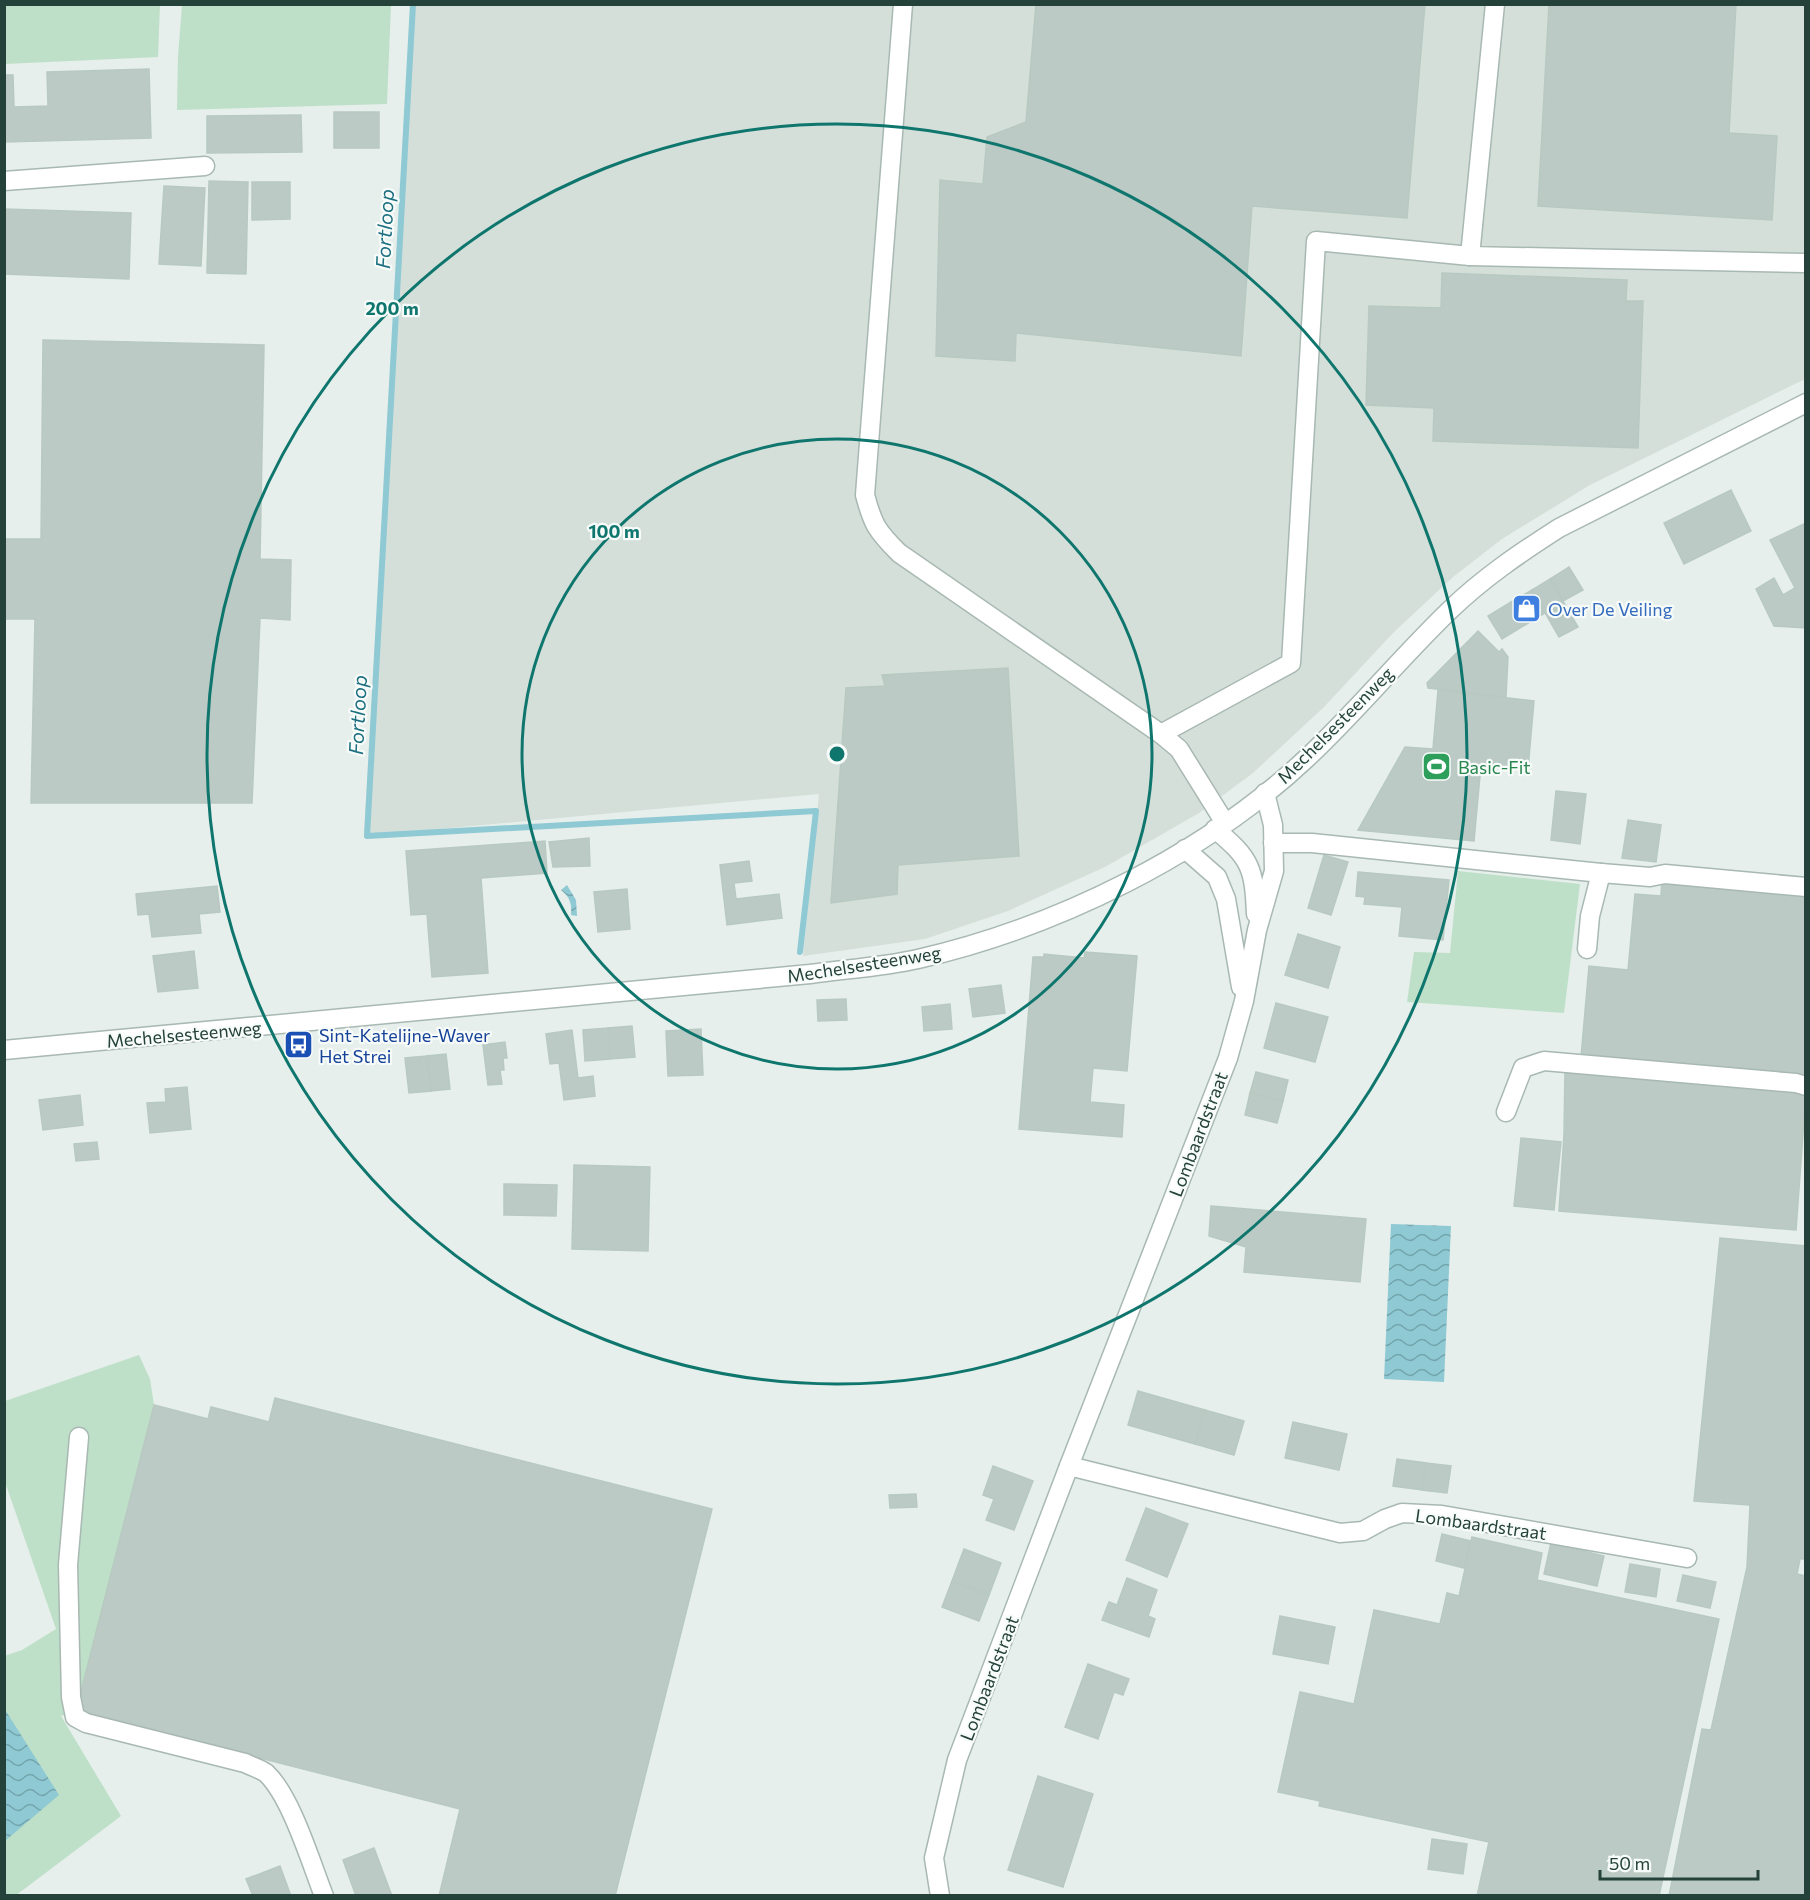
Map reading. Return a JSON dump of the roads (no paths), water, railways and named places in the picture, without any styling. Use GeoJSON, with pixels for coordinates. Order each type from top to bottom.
{"type":"FeatureCollection","features":[{"type":"Feature","properties":{"kind":"street","name":"Lombaardstraat"},"geometry":{"type":"LineString","coordinates":[[903,4],[865,495],[870,515],[879,533],[899,553],[1161,734],[1179,749],[1220,826],[1245,858],[1254,881],[1257,930]]}},
{"type":"Feature","properties":{"kind":"street"},"geometry":{"type":"LineString","coordinates":[[1470,256],[1496,4]]}},
{"type":"Feature","properties":{"kind":"street"},"geometry":{"type":"LineString","coordinates":[[4,181],[206,166]]}},
{"type":"Feature","properties":{"kind":"street"},"geometry":{"type":"LineString","coordinates":[[1161,734],[1291,663],[1316,242],[1470,256],[1806,263]]}},
{"type":"Feature","properties":{"kind":"street","name":"Mechelsesteenweg"},"geometry":{"type":"LineString","coordinates":[[4,1050],[832,971],[916,959],[1016,931],[1070,910],[1120,885],[1185,849],[1266,793],[1308,757],[1451,608],[1521,552],[1558,528],[1806,403]]}},
{"type":"Feature","properties":{"kind":"street","name":"Lombaardstraat"},"geometry":{"type":"LineString","coordinates":[[940,1896],[934,1858],[957,1760],[1227,1058],[1244,1001],[1257,930],[1274,871],[1273,825],[1266,793]]}},
{"type":"Feature","properties":{"kind":"street"},"geometry":{"type":"LineString","coordinates":[[1273,843],[1312,843],[1601,873],[1650,877],[1665,874],[1806,887]]}},
{"type":"Feature","properties":{"kind":"street","name":"Lombaardstraat"},"geometry":{"type":"LineString","coordinates":[[1185,849],[1217,877],[1226,899],[1244,1001]]}},
{"type":"Feature","properties":{"kind":"street"},"geometry":{"type":"LineString","coordinates":[[1587,950],[1590,916],[1601,873]]}},
{"type":"Feature","properties":{"kind":"street"},"geometry":{"type":"LineString","coordinates":[[1506,1112],[1523,1068],[1544,1061],[1796,1083],[1806,1086]]}},
{"type":"Feature","properties":{"kind":"street"},"geometry":{"type":"LineString","coordinates":[[79,1437],[68,1565],[71,1697],[75,1717],[86,1723],[245,1763],[264,1772],[275,1785],[293,1816],[324,1896]]}},
{"type":"Feature","properties":{"kind":"street","name":"Lombaardstraat"},"geometry":{"type":"LineString","coordinates":[[1069,1466],[1340,1533],[1364,1531],[1385,1519],[1402,1513],[1442,1515],[1687,1558]]}},
{"type":"Feature","properties":{"kind":"water"},"geometry":{"type":"Polygon","coordinates":[[[567,885],[576,900],[577,916],[571,915],[570,901],[561,890],[567,885]]]}},
{"type":"Feature","properties":{"kind":"water"},"geometry":{"type":"Polygon","coordinates":[[[1391,1224],[1451,1226],[1444,1382],[1384,1379],[1391,1224]]]}},
{"type":"Feature","properties":{"kind":"water"},"geometry":{"type":"Polygon","coordinates":[[[4,1708],[59,1795],[5,1841],[4,1841],[4,1708]]]}},
{"type":"Feature","properties":{"kind":"waterway","name":"Fortloop"},"geometry":{"type":"LineString","coordinates":[[413,4],[367,836],[816,811],[800,952]]}},
{"type":"Feature","properties":{"kind":"place","name":"Over De Veiling"},"geometry":{"type":"Point","coordinates":[1527,609]}},
{"type":"Feature","properties":{"kind":"place","name":"Basic-Fit"},"geometry":{"type":"Point","coordinates":[1437,767]}},
{"type":"Feature","properties":{"kind":"place","name":"Sint-Katelijne-Waver Het Strei"},"geometry":{"type":"Point","coordinates":[298,1045]}}]}
